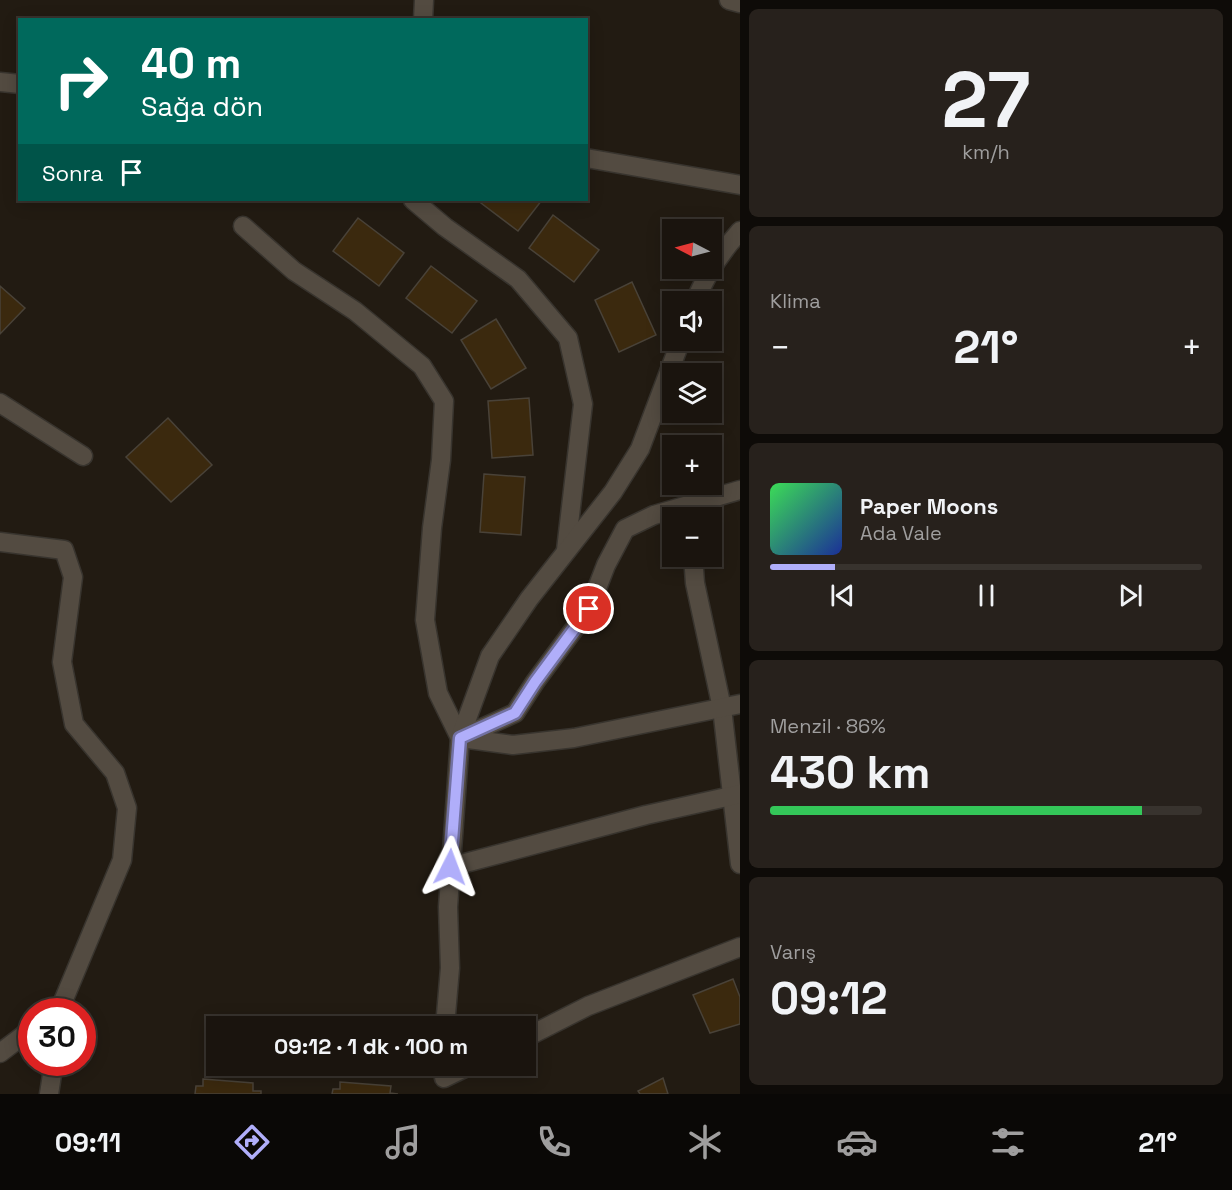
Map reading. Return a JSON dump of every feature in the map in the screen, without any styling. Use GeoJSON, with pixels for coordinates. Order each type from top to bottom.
{"type":"FeatureCollection","features":[{"type":"Feature","properties":{"kind":"street"},"geometry":{"type":"LineString","coordinates":[[423,18],[424,0]]}},
{"type":"Feature","properties":{"kind":"street"},"geometry":{"type":"LineString","coordinates":[[729,0],[740,3]]}},
{"type":"Feature","properties":{"kind":"street"},"geometry":{"type":"LineString","coordinates":[[0,82],[18,84]]}},
{"type":"Feature","properties":{"kind":"street"},"geometry":{"type":"LineString","coordinates":[[588,158],[740,185]]}},
{"type":"Feature","properties":{"kind":"street"},"geometry":{"type":"LineString","coordinates":[[413,201],[445,227],[518,279],[568,338],[583,404],[565,552]]}},
{"type":"Feature","properties":{"kind":"street"},"geometry":{"type":"LineString","coordinates":[[243,226],[294,271],[355,311],[422,366],[444,401],[441,460],[432,528],[425,620],[438,693],[460,738]]}},
{"type":"Feature","properties":{"kind":"street"},"geometry":{"type":"LineString","coordinates":[[699,291],[726,247],[740,231]]}},
{"type":"Feature","properties":{"kind":"street"},"geometry":{"type":"LineString","coordinates":[[446,1016],[450,968],[447,907],[460,738],[490,656],[529,599],[613,492],[640,449],[677,351]]}},
{"type":"Feature","properties":{"kind":"street"},"geometry":{"type":"LineString","coordinates":[[0,403],[83,456]]}},
{"type":"Feature","properties":{"kind":"street"},"geometry":{"type":"LineString","coordinates":[[699,507],[740,490]]}},
{"type":"Feature","properties":{"kind":"street"},"geometry":{"type":"LineString","coordinates":[[460,738],[515,713],[589,609],[606,565],[625,529],[654,515],[662,514]]}},
{"type":"Feature","properties":{"kind":"street"},"geometry":{"type":"LineString","coordinates":[[0,542],[64,550],[73,577],[62,662],[74,724],[115,773],[127,808],[122,860],[64,998]]}},
{"type":"Feature","properties":{"kind":"street"},"geometry":{"type":"LineString","coordinates":[[694,567],[695,583],[722,708],[736,794],[740,864]]}},
{"type":"Feature","properties":{"kind":"street"},"geometry":{"type":"LineString","coordinates":[[460,738],[513,745],[574,738],[740,704]]}},
{"type":"Feature","properties":{"kind":"street"},"geometry":{"type":"LineString","coordinates":[[450,867],[646,815],[736,794]]}},
{"type":"Feature","properties":{"kind":"street"},"geometry":{"type":"LineString","coordinates":[[536,1032],[588,1006],[740,947]]}},
{"type":"Feature","properties":{"kind":"street"},"geometry":{"type":"LineString","coordinates":[[0,1053],[18,1039]]}},
{"type":"Feature","properties":{"kind":"street"},"geometry":{"type":"LineString","coordinates":[[49,1094],[52,1076]]}},
{"type":"Feature","properties":{"kind":"building"},"geometry":{"type":"Polygon","coordinates":[[[478,201],[541,201],[518,231],[478,201]]]}},
{"type":"Feature","properties":{"kind":"building"},"geometry":{"type":"Polygon","coordinates":[[[553,215],[599,250],[574,282],[529,248],[553,215]]]}},
{"type":"Feature","properties":{"kind":"building"},"geometry":{"type":"Polygon","coordinates":[[[358,218],[404,253],[379,286],[333,251],[358,218]]]}},
{"type":"Feature","properties":{"kind":"building"},"geometry":{"type":"Polygon","coordinates":[[[431,266],[477,301],[452,333],[406,298],[431,266]]]}},
{"type":"Feature","properties":{"kind":"building"},"geometry":{"type":"Polygon","coordinates":[[[632,282],[656,335],[619,352],[595,300],[632,282]]]}},
{"type":"Feature","properties":{"kind":"building"},"geometry":{"type":"Polygon","coordinates":[[[0,286],[25,308],[0,334],[0,286]]]}},
{"type":"Feature","properties":{"kind":"building"},"geometry":{"type":"Polygon","coordinates":[[[496,319],[526,368],[491,389],[461,340],[496,319]]]}},
{"type":"Feature","properties":{"kind":"building"},"geometry":{"type":"Polygon","coordinates":[[[529,398],[533,455],[492,458],[488,401],[529,398]]]}},
{"type":"Feature","properties":{"kind":"building"},"geometry":{"type":"Polygon","coordinates":[[[168,418],[212,465],[171,502],[126,457],[168,418]]]}},
{"type":"Feature","properties":{"kind":"building"},"geometry":{"type":"Polygon","coordinates":[[[484,474],[525,477],[521,535],[480,532],[484,474]]]}},
{"type":"Feature","properties":{"kind":"building"},"geometry":{"type":"Polygon","coordinates":[[[733,979],[740,997],[740,1024],[710,1033],[693,995],[733,979]]]}},
{"type":"Feature","properties":{"kind":"building"},"geometry":{"type":"Polygon","coordinates":[[[663,1078],[668,1094],[640,1094],[638,1091],[663,1078]]]}},
{"type":"Feature","properties":{"kind":"building"},"geometry":{"type":"Polygon","coordinates":[[[203,1079],[253,1083],[253,1091],[261,1091],[261,1094],[195,1094],[196,1086],[203,1086],[203,1079]]]}},
{"type":"Feature","properties":{"kind":"building"},"geometry":{"type":"Polygon","coordinates":[[[340,1082],[391,1086],[390,1093],[398,1094],[332,1094],[333,1089],[340,1089],[340,1082]]]}},
{"type":"Feature","properties":{"kind":"route"},"geometry":{"type":"LineString","coordinates":[[450,867],[460,738],[515,713],[589,609]]}}]}
